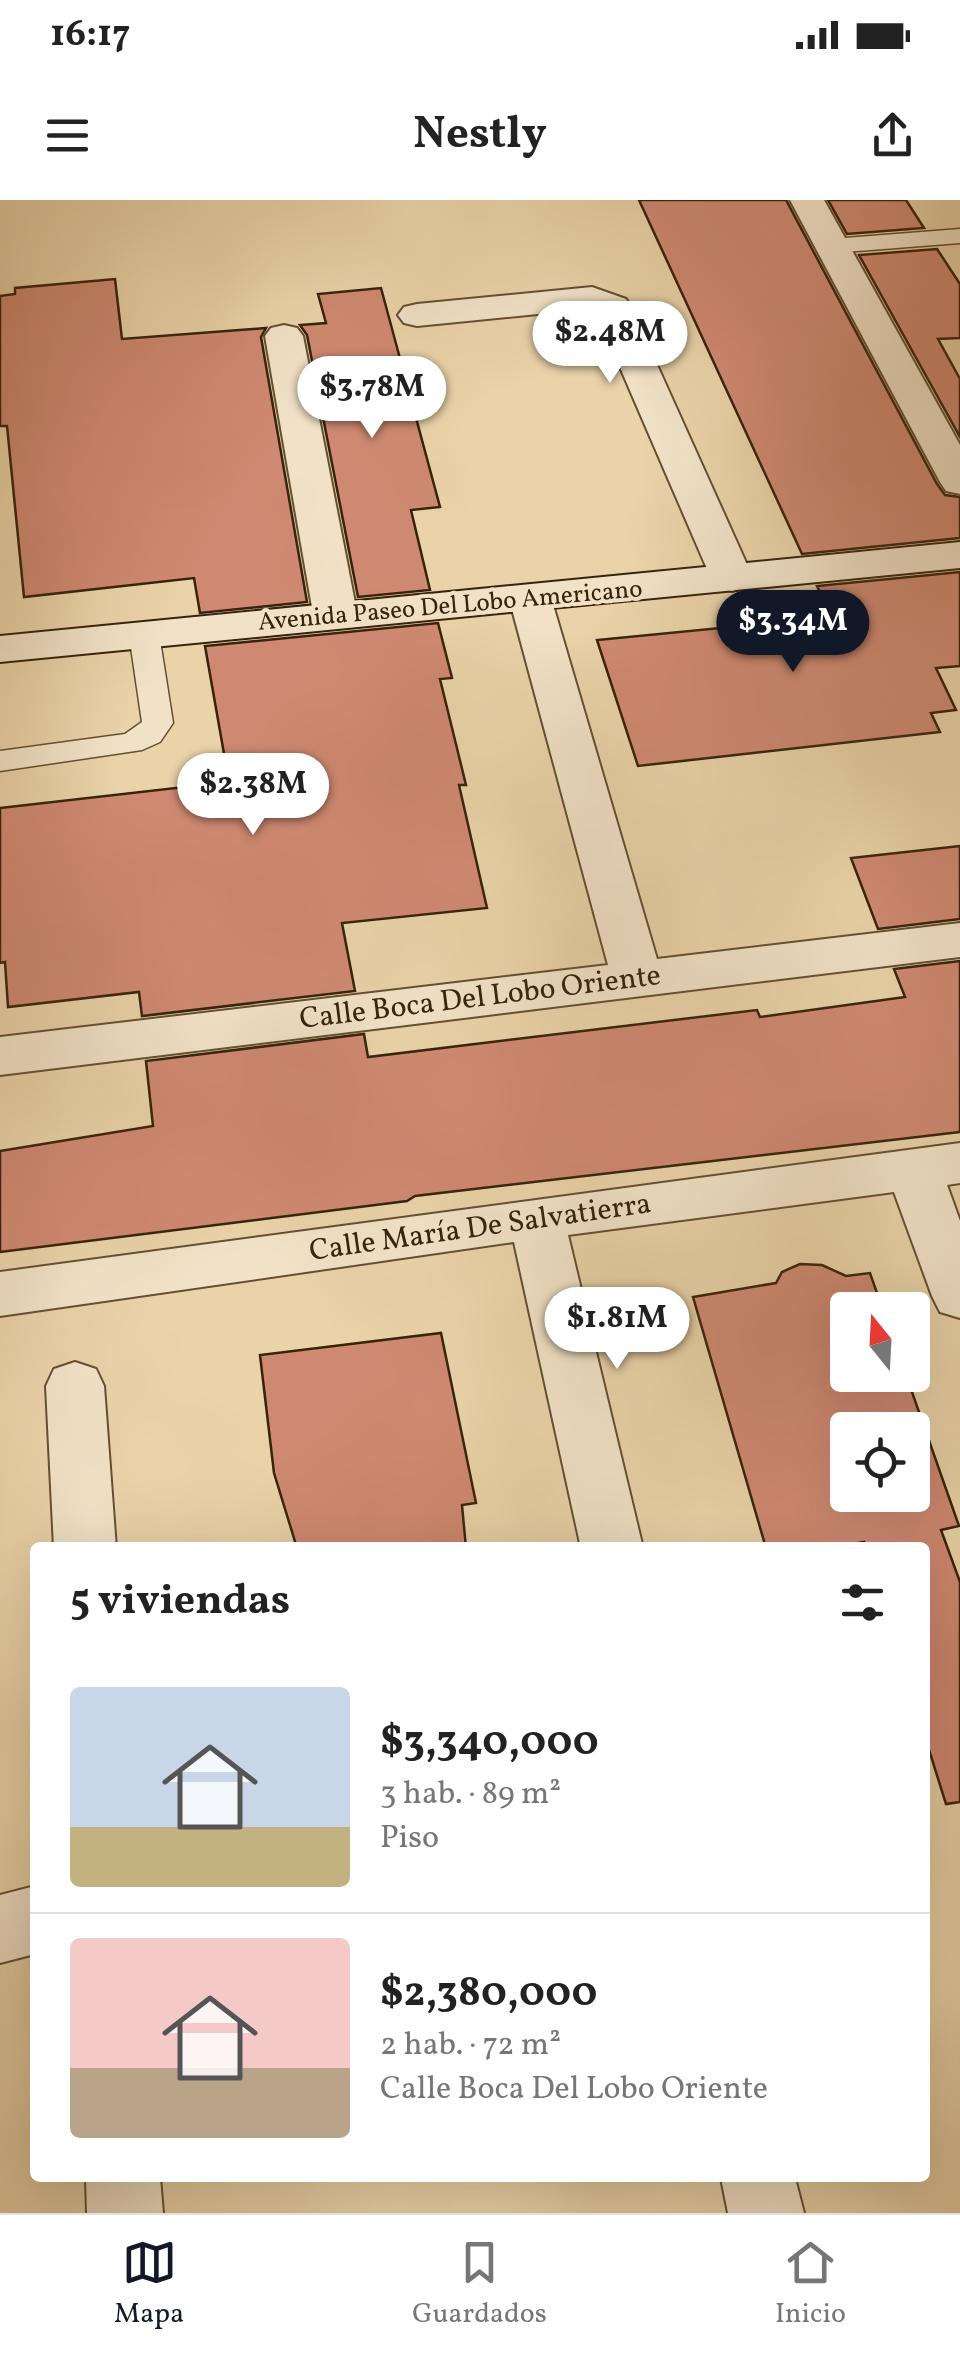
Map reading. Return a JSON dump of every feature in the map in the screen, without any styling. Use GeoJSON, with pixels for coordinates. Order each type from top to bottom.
{"type":"FeatureCollection","features":[{"type":"Feature","properties":{"kind":"street"},"geometry":{"type":"LineString","coordinates":[[807,200],[960,482]]}},
{"type":"Feature","properties":{"kind":"street"},"geometry":{"type":"LineString","coordinates":[[417,315],[592,298],[606,301],[613,307],[732,578]]}},
{"type":"Feature","properties":{"kind":"street"},"geometry":{"type":"LineString","coordinates":[[284,336],[335,613]]}},
{"type":"Feature","properties":{"kind":"street","name":"Avenida Paseo Del Lobo Americano"},"geometry":{"type":"LineString","coordinates":[[0,649],[335,613],[530,598],[960,555]]}},
{"type":"Feature","properties":{"kind":"street"},"geometry":{"type":"LineString","coordinates":[[530,598],[636,978]]}},
{"type":"Feature","properties":{"kind":"street","name":"Calle Boca Del Lobo Oriente"},"geometry":{"type":"LineString","coordinates":[[0,1056],[960,940]]}},
{"type":"Feature","properties":{"kind":"street"},"geometry":{"type":"LineString","coordinates":[[937,1166],[960,1296]]}},
{"type":"Feature","properties":{"kind":"street","name":"Calle María De Salvatierra"},"geometry":{"type":"LineString","coordinates":[[0,1294],[937,1166]]}},
{"type":"Feature","properties":{"kind":"street"},"geometry":{"type":"LineString","coordinates":[[536,1218],[611,1542]]}},
{"type":"Feature","properties":{"kind":"street"},"geometry":{"type":"LineString","coordinates":[[75,1386],[84,1542]]}},
{"type":"Feature","properties":{"kind":"street"},"geometry":{"type":"LineString","coordinates":[[0,1929],[30,1921]]}},
{"type":"Feature","properties":{"kind":"street"},"geometry":{"type":"LineString","coordinates":[[123,2182],[125,2213]]}},
{"type":"Feature","properties":{"kind":"street"},"geometry":{"type":"LineString","coordinates":[[759,2182],[766,2213]]}},
{"type":"Feature","properties":{"kind":"lane"},"geometry":{"type":"LineString","coordinates":[[832,246],[960,236]]}},
{"type":"Feature","properties":{"kind":"lane"},"geometry":{"type":"LineString","coordinates":[[0,761],[131,743],[150,735],[158,723],[144,634]]}},
{"type":"Feature","properties":{"kind":"building"},"geometry":{"type":"Polygon","coordinates":[[[639,200],[786,200],[937,484],[945,495],[960,497],[960,538],[802,554],[639,200]]]}},
{"type":"Feature","properties":{"kind":"building"},"geometry":{"type":"Polygon","coordinates":[[[828,200],[906,200],[924,228],[847,234],[828,200]]]}},
{"type":"Feature","properties":{"kind":"building"},"geometry":{"type":"Polygon","coordinates":[[[937,249],[960,284],[960,338],[938,339],[960,379],[960,437],[859,255],[937,249]]]}},
{"type":"Feature","properties":{"kind":"building"},"geometry":{"type":"Polygon","coordinates":[[[115,279],[122,339],[266,328],[261,337],[307,602],[200,613],[194,578],[24,597],[7,426],[0,426],[0,296],[15,294],[15,288],[115,279]]]}},
{"type":"Feature","properties":{"kind":"building"},"geometry":{"type":"Polygon","coordinates":[[[381,288],[440,507],[411,510],[430,590],[358,597],[307,335],[300,325],[326,323],[318,294],[381,288]]]}},
{"type":"Feature","properties":{"kind":"building"},"geometry":{"type":"Polygon","coordinates":[[[960,572],[960,666],[936,668],[956,710],[931,713],[940,732],[638,766],[597,640],[832,617],[817,586],[960,572]]]}},
{"type":"Feature","properties":{"kind":"building"},"geometry":{"type":"Polygon","coordinates":[[[438,623],[452,678],[440,679],[466,785],[459,785],[487,908],[342,923],[355,991],[142,1016],[139,992],[8,1007],[5,962],[0,963],[0,808],[229,782],[205,646],[438,623]]]}},
{"type":"Feature","properties":{"kind":"building"},"geometry":{"type":"Polygon","coordinates":[[[960,846],[960,919],[878,929],[851,858],[960,846]]]}},
{"type":"Feature","properties":{"kind":"building"},"geometry":{"type":"Polygon","coordinates":[[[960,961],[960,1132],[415,1196],[407,1201],[0,1252],[0,1151],[153,1126],[146,1061],[364,1034],[368,1057],[757,1010],[760,1017],[905,997],[894,969],[960,961]]]}},
{"type":"Feature","properties":{"kind":"building"},"geometry":{"type":"Polygon","coordinates":[[[800,1264],[822,1265],[846,1276],[870,1273],[877,1292],[830,1292],[830,1392],[912,1392],[919,1412],[830,1412],[830,1512],[930,1512],[930,1443],[959,1526],[941,1530],[960,1582],[960,1802],[946,1804],[930,1753],[930,1542],[764,1542],[693,1297],[776,1283],[782,1272],[800,1264]]]}},
{"type":"Feature","properties":{"kind":"building"},"geometry":{"type":"Polygon","coordinates":[[[441,1333],[476,1503],[462,1505],[465,1542],[295,1542],[274,1473],[260,1355],[441,1333]]]}}]}
